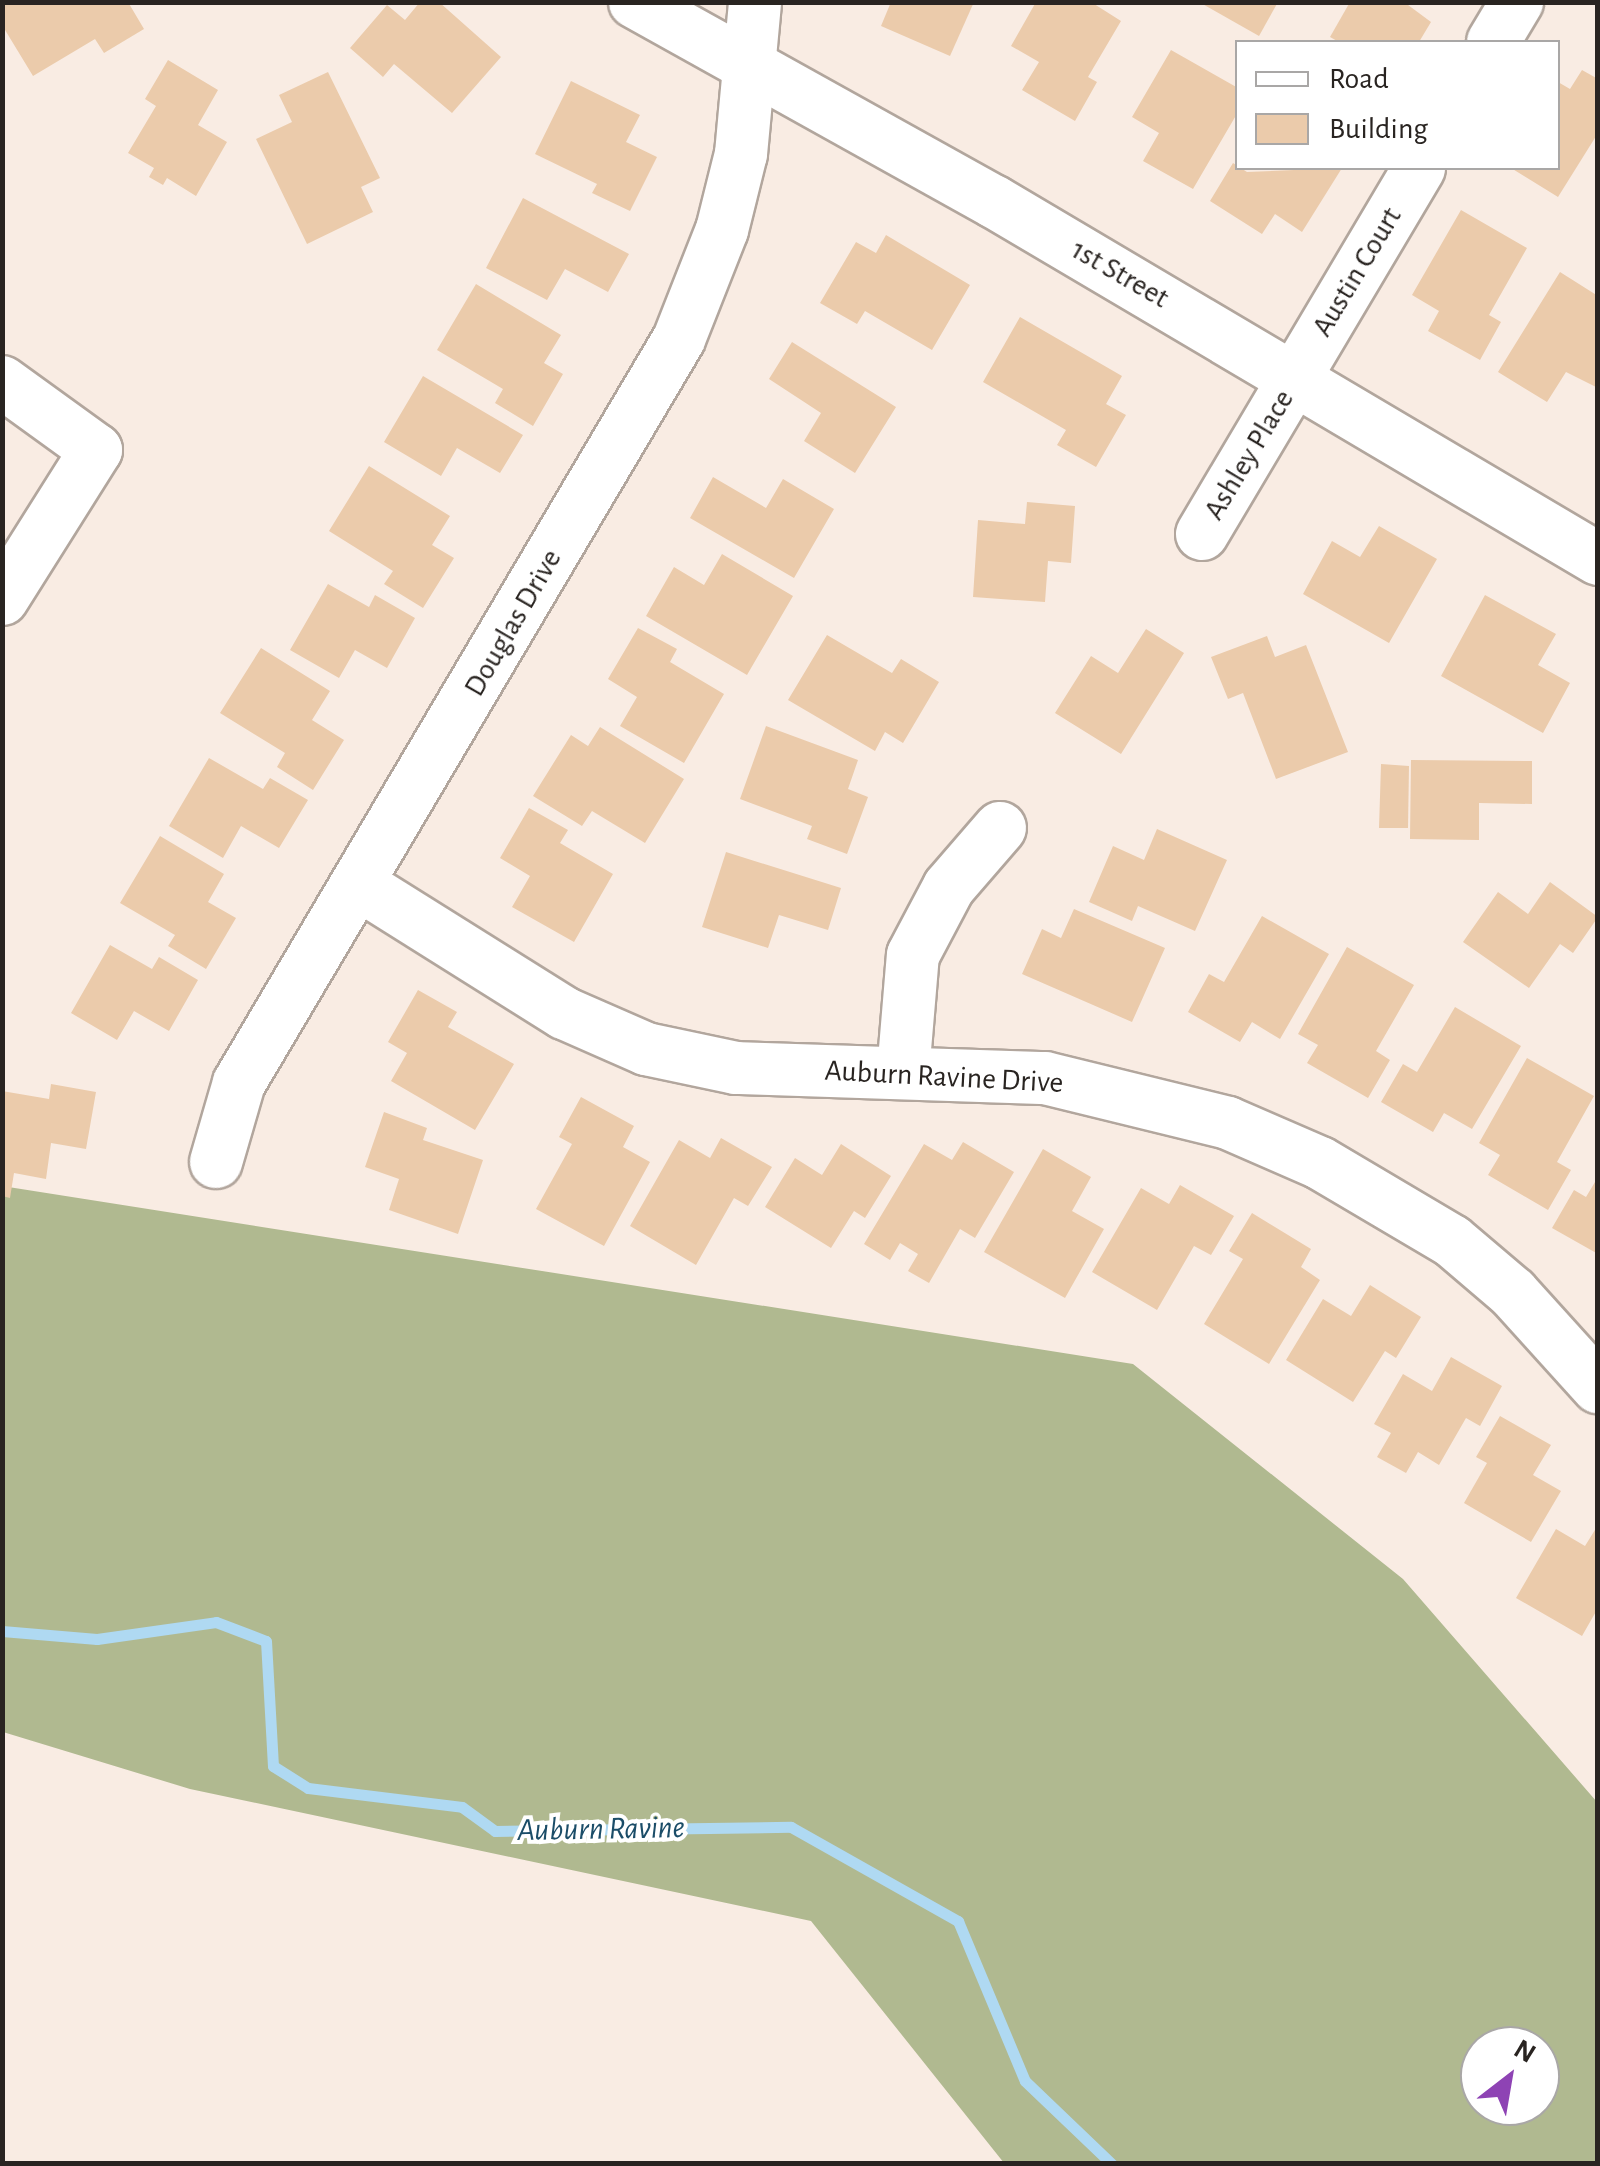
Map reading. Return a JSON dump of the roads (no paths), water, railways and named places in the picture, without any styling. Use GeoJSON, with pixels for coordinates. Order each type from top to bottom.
{"type":"FeatureCollection","features":[{"type":"Feature","properties":{"kind":"street","name":"1st Street"},"geometry":{"type":"LineString","coordinates":[[635,2],[749,62],[1295,376],[1598,559]]}},
{"type":"Feature","properties":{"kind":"street","name":"Douglas Drive"},"geometry":{"type":"LineString","coordinates":[[216,1162],[239,1083],[360,885],[679,339],[736,173],[755,2]]}},
{"type":"Feature","properties":{"kind":"street"},"geometry":{"type":"LineString","coordinates":[[1494,40],[1516,2]]}},
{"type":"Feature","properties":{"kind":"street","name":"Austin Court"},"geometry":{"type":"LineString","coordinates":[[1295,376],[1418,170]]}},
{"type":"Feature","properties":{"kind":"street","name":"Ashley Place"},"geometry":{"type":"LineString","coordinates":[[1202,534],[1295,376]]}},
{"type":"Feature","properties":{"kind":"street"},"geometry":{"type":"LineString","coordinates":[[2,382],[96,450],[2,598]]}},
{"type":"Feature","properties":{"kind":"street"},"geometry":{"type":"LineString","coordinates":[[903,1073],[913,955],[949,887],[1000,828]]}},
{"type":"Feature","properties":{"kind":"street","name":"Auburn Ravine Drive"},"geometry":{"type":"LineString","coordinates":[[360,885],[564,1013],[646,1049],[736,1068],[1044,1078],[1128,1094],[1228,1124],[1320,1163],[1452,1241],[1513,1294],[1598,1387]]}},
{"type":"Feature","properties":{"kind":"waterway","name":"Auburn Ravine"},"geometry":{"type":"LineString","coordinates":[[2,1631],[97,1639],[216,1622],[266,1641],[273,1766],[308,1788],[462,1807],[495,1831],[791,1827],[958,1921],[1025,2081],[1112,2164]]}}]}
